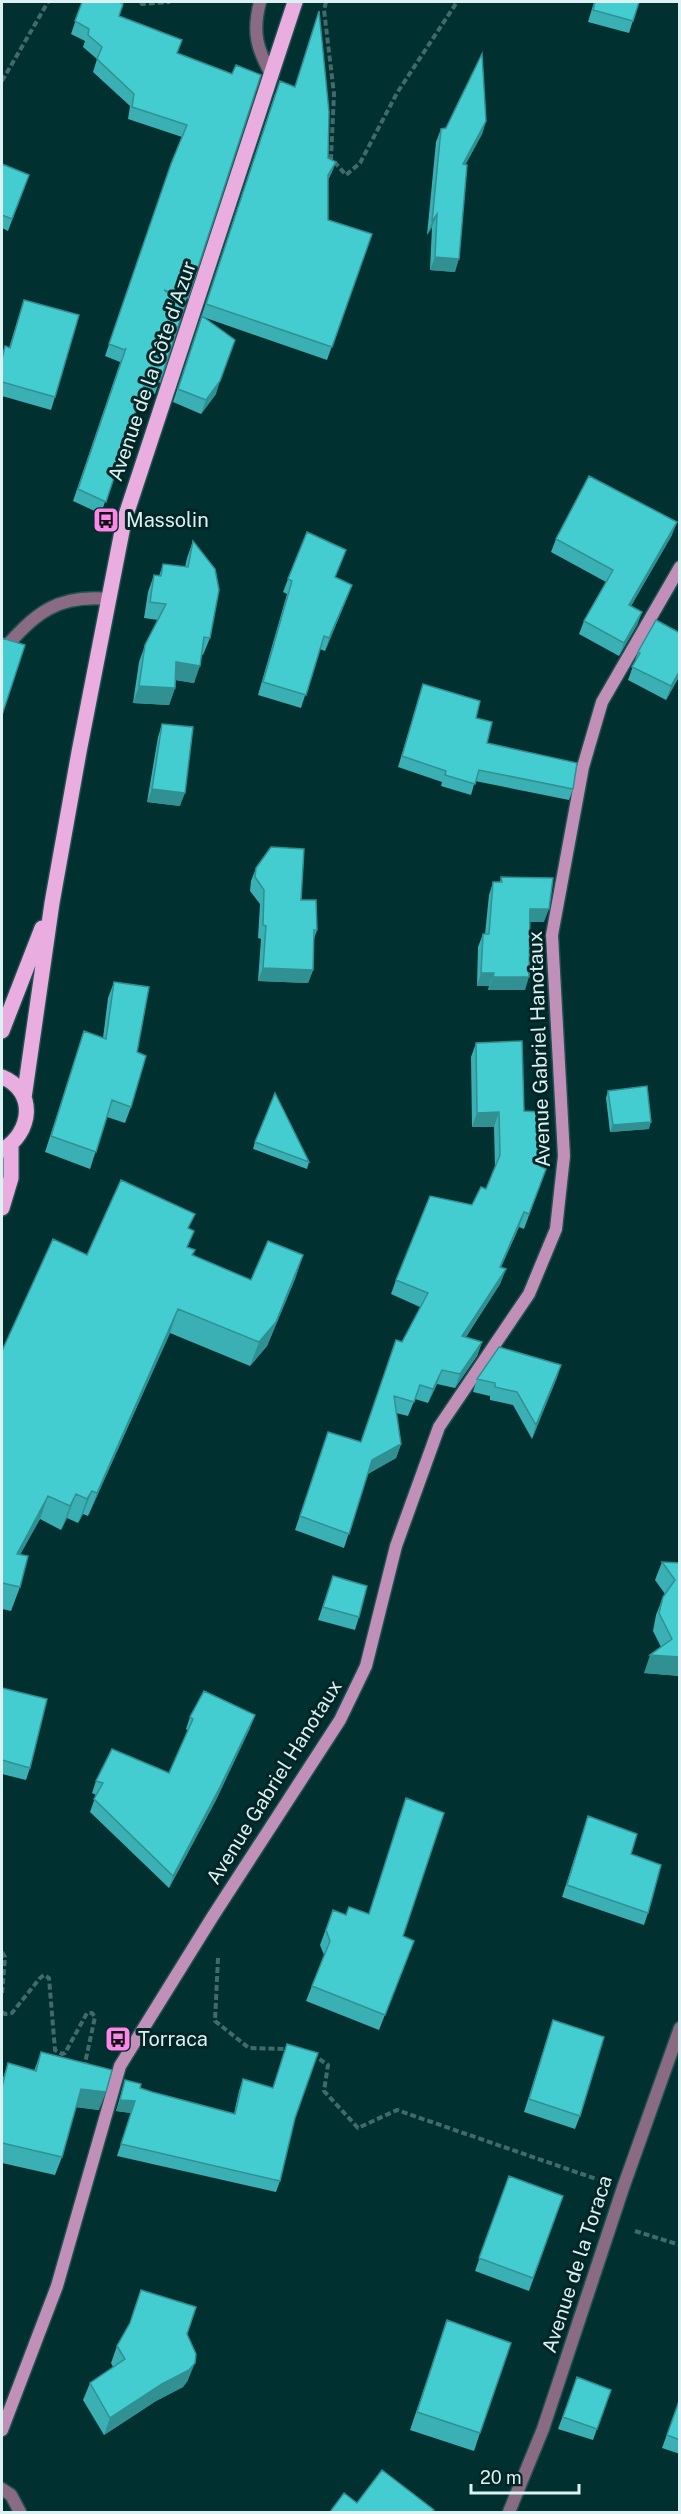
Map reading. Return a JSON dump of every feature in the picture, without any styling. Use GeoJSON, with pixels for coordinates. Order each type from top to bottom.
{"type":"FeatureCollection","features":[{"type":"Feature","properties":{"kind":"main road","name":"Avenue de la Côte d'Azur"},"geometry":{"type":"LineString","coordinates":[[6,1147],[20,1136],[25,1124],[27,1111],[24,1098],[52,903],[124,521],[295,2]]}},
{"type":"Feature","properties":{"kind":"main road","name":"Avenue Gabriel Hanotaux"},"geometry":{"type":"LineString","coordinates":[[2,2430],[57,2286],[120,2066],[213,1916],[340,1720],[366,1666],[396,1545],[439,1427],[529,1294],[556,1229],[564,1156],[552,935],[583,767],[602,702],[680,567]]}},
{"type":"Feature","properties":{"kind":"main road","name":"Avenue de la Côte d'Azur"},"geometry":{"type":"LineString","coordinates":[[2,1030],[52,903]]}},
{"type":"Feature","properties":{"kind":"main road"},"geometry":{"type":"LineString","coordinates":[[2,1077],[17,1088],[24,1098]]}},
{"type":"Feature","properties":{"kind":"main road"},"geometry":{"type":"LineString","coordinates":[[2,1208],[10,1178],[6,1147]]}},
{"type":"Feature","properties":{"kind":"street"},"geometry":{"type":"LineString","coordinates":[[260,2],[255,17],[257,47],[272,76]]}},
{"type":"Feature","properties":{"kind":"street"},"geometry":{"type":"LineString","coordinates":[[2,651],[21,629],[60,602],[87,597],[108,599]]}},
{"type":"Feature","properties":{"kind":"street","name":"Avenue de la Toraca"},"geometry":{"type":"LineString","coordinates":[[509,2512],[543,2429],[622,2188],[680,2028]]}},
{"type":"Feature","properties":{"kind":"street"},"geometry":{"type":"LineString","coordinates":[[2,2489],[11,2495],[20,2512]]}},
{"type":"Feature","properties":{"kind":"path"},"geometry":{"type":"LineString","coordinates":[[2,81],[48,2]]}},
{"type":"Feature","properties":{"kind":"path"},"geometry":{"type":"LineString","coordinates":[[141,2],[142,4],[170,2]]}},
{"type":"Feature","properties":{"kind":"path"},"geometry":{"type":"LineString","coordinates":[[326,2],[324,10],[334,94],[331,158],[346,175],[360,162],[397,93],[457,2]]}},
{"type":"Feature","properties":{"kind":"path"},"geometry":{"type":"LineString","coordinates":[[213,1916],[218,1951],[214,2021],[249,2048],[294,2049]]}},
{"type":"Feature","properties":{"kind":"path"},"geometry":{"type":"LineString","coordinates":[[2,1952],[5,1957],[2,1994]]}},
{"type":"Feature","properties":{"kind":"path"},"geometry":{"type":"LineString","coordinates":[[2,2012],[12,2013],[44,1975],[51,1983],[55,2050],[62,2054],[65,2053],[87,2013],[92,2013],[94,2017],[85,2063],[92,2069],[104,2054],[120,2066]]}},
{"type":"Feature","properties":{"kind":"path"},"geometry":{"type":"LineString","coordinates":[[306,2050],[328,2065],[324,2091],[358,2128],[398,2110],[622,2188]]}},
{"type":"Feature","properties":{"kind":"path"},"geometry":{"type":"LineString","coordinates":[[612,2223],[680,2246]]}},
{"type":"Feature","properties":{"kind":"building"},"geometry":{"type":"Polygon","coordinates":[[[82,2],[119,2],[123,4],[119,16],[182,40],[177,53],[232,74],[236,65],[261,75],[188,298],[164,290],[185,305],[160,382],[147,377],[106,502],[78,489],[126,348],[125,350],[109,344],[171,164],[187,125],[132,107],[134,94],[97,59],[102,47],[88,35],[89,29],[75,21],[82,2]]]}},
{"type":"Feature","properties":{"kind":"building"},"geometry":{"type":"Polygon","coordinates":[[[595,2],[639,2],[633,21],[593,10],[595,2]]]}},
{"type":"Feature","properties":{"kind":"building"},"geometry":{"type":"Polygon","coordinates":[[[319,11],[329,112],[328,158],[336,162],[328,175],[328,220],[372,234],[332,347],[206,304],[280,81],[295,87],[319,11]]]}},
{"type":"Feature","properties":{"kind":"building"},"geometry":{"type":"Polygon","coordinates":[[[482,54],[486,121],[463,164],[467,165],[459,259],[435,257],[437,214],[432,222],[441,129],[446,128],[482,54]]]}},
{"type":"Feature","properties":{"kind":"building"},"geometry":{"type":"Polygon","coordinates":[[[2,164],[29,175],[12,219],[2,215],[2,164]]]}},
{"type":"Feature","properties":{"kind":"building"},"geometry":{"type":"Polygon","coordinates":[[[24,300],[79,315],[55,397],[2,382],[2,359],[5,346],[10,348],[24,300]]]}},
{"type":"Feature","properties":{"kind":"building"},"geometry":{"type":"Polygon","coordinates":[[[202,316],[235,340],[220,381],[206,400],[178,389],[202,316]]]}},
{"type":"Feature","properties":{"kind":"building"},"geometry":{"type":"Polygon","coordinates":[[[589,476],[677,522],[629,605],[642,612],[624,643],[584,621],[613,570],[556,539],[589,476]]]}},
{"type":"Feature","properties":{"kind":"building"},"geometry":{"type":"Polygon","coordinates":[[[307,532],[346,550],[335,577],[352,585],[329,638],[324,636],[306,695],[263,682],[292,581],[288,579],[307,532]]]}},
{"type":"Feature","properties":{"kind":"building"},"geometry":{"type":"Polygon","coordinates":[[[193,541],[215,569],[219,590],[210,638],[204,637],[200,666],[176,662],[175,688],[139,686],[145,645],[166,604],[150,602],[154,575],[161,576],[163,564],[188,567],[193,541]]]}},
{"type":"Feature","properties":{"kind":"building"},"geometry":{"type":"Polygon","coordinates":[[[656,620],[680,633],[680,670],[671,686],[632,667],[656,620]]]}},
{"type":"Feature","properties":{"kind":"building"},"geometry":{"type":"Polygon","coordinates":[[[2,638],[25,645],[2,715],[2,638]]]}},
{"type":"Feature","properties":{"kind":"building"},"geometry":{"type":"Polygon","coordinates":[[[423,684],[480,701],[476,718],[492,722],[487,743],[577,763],[573,789],[479,770],[475,784],[445,775],[446,771],[402,756],[423,684]]]}},
{"type":"Feature","properties":{"kind":"building"},"geometry":{"type":"Polygon","coordinates":[[[162,724],[193,727],[185,793],[152,789],[162,724]]]}},
{"type":"Feature","properties":{"kind":"building"},"geometry":{"type":"Polygon","coordinates":[[[271,847],[304,849],[301,900],[316,900],[317,930],[314,930],[313,970],[263,968],[266,926],[263,925],[264,890],[255,877],[256,868],[271,847]]]}},
{"type":"Feature","properties":{"kind":"building"},"geometry":{"type":"Polygon","coordinates":[[[501,877],[553,878],[549,909],[530,909],[529,977],[493,977],[494,973],[481,973],[483,934],[489,934],[493,882],[502,882],[501,877]]]}},
{"type":"Feature","properties":{"kind":"building"},"geometry":{"type":"Polygon","coordinates":[[[114,982],[149,987],[137,1052],[146,1056],[131,1107],[112,1100],[96,1152],[51,1136],[84,1031],[106,1039],[114,982]]]}},
{"type":"Feature","properties":{"kind":"building"},"geometry":{"type":"Polygon","coordinates":[[[522,1041],[524,1111],[539,1112],[540,1166],[546,1169],[529,1214],[524,1212],[500,1267],[506,1269],[462,1336],[482,1342],[460,1374],[442,1370],[433,1389],[420,1385],[414,1402],[394,1396],[401,1444],[372,1460],[349,1534],[300,1516],[328,1432],[361,1442],[396,1340],[402,1342],[428,1293],[396,1280],[430,1196],[472,1205],[481,1187],[486,1189],[500,1155],[499,1112],[477,1113],[476,1043],[522,1041]]]}},
{"type":"Feature","properties":{"kind":"building"},"geometry":{"type":"Polygon","coordinates":[[[647,1086],[651,1122],[613,1125],[608,1091],[647,1086]]]}},
{"type":"Feature","properties":{"kind":"building"},"geometry":{"type":"Polygon","coordinates":[[[275,1093],[309,1162],[255,1142],[275,1093]]]}},
{"type":"Feature","properties":{"kind":"building"},"geometry":{"type":"Polygon","coordinates":[[[121,1180],[195,1214],[188,1228],[194,1231],[187,1247],[195,1250],[192,1255],[251,1280],[268,1241],[303,1255],[276,1322],[259,1342],[178,1309],[97,1493],[92,1491],[87,1499],[76,1494],[70,1506],[48,1496],[17,1554],[28,1556],[20,1587],[2,1583],[2,1351],[53,1239],[87,1255],[121,1180]]]}},
{"type":"Feature","properties":{"kind":"building"},"geometry":{"type":"Polygon","coordinates":[[[499,1347],[561,1365],[536,1425],[517,1392],[495,1387],[495,1383],[477,1379],[499,1347]]]}},
{"type":"Feature","properties":{"kind":"building"},"geometry":{"type":"Polygon","coordinates":[[[662,1562],[680,1563],[680,1657],[650,1655],[672,1639],[659,1613],[663,1597],[675,1580],[662,1562]]]}},
{"type":"Feature","properties":{"kind":"building"},"geometry":{"type":"Polygon","coordinates":[[[333,1576],[367,1586],[359,1617],[323,1607],[333,1576]]]}},
{"type":"Feature","properties":{"kind":"building"},"geometry":{"type":"Polygon","coordinates":[[[2,1688],[47,1699],[30,1768],[2,1760],[2,1688]]]}},
{"type":"Feature","properties":{"kind":"building"},"geometry":{"type":"Polygon","coordinates":[[[204,1691],[255,1715],[173,1876],[94,1799],[103,1783],[96,1781],[112,1749],[169,1773],[193,1719],[190,1717],[204,1691]]]}},
{"type":"Feature","properties":{"kind":"building"},"geometry":{"type":"Polygon","coordinates":[[[406,1798],[444,1813],[403,1936],[414,1941],[385,2015],[312,1986],[330,1941],[326,1930],[333,1910],[346,1915],[349,1907],[369,1914],[406,1798]]]}},
{"type":"Feature","properties":{"kind":"building"},"geometry":{"type":"Polygon","coordinates":[[[588,1816],[637,1834],[631,1854],[661,1865],[648,1913],[567,1885],[588,1816]]]}},
{"type":"Feature","properties":{"kind":"building"},"geometry":{"type":"Polygon","coordinates":[[[553,2020],[604,2037],[580,2116],[529,2099],[553,2020]]]}},
{"type":"Feature","properties":{"kind":"building"},"geometry":{"type":"Polygon","coordinates":[[[287,2044],[318,2053],[295,2118],[280,2181],[121,2144],[135,2101],[120,2100],[125,2080],[141,2084],[140,2088],[152,2092],[235,2114],[243,2079],[273,2088],[287,2044]]]}},
{"type":"Feature","properties":{"kind":"building"},"geometry":{"type":"Polygon","coordinates":[[[41,2052],[112,2070],[106,2092],[81,2089],[62,2157],[2,2143],[2,2087],[8,2063],[36,2071],[41,2052]]]}},
{"type":"Feature","properties":{"kind":"building"},"geometry":{"type":"Polygon","coordinates":[[[509,2176],[563,2196],[533,2278],[479,2258],[509,2176]]]}},
{"type":"Feature","properties":{"kind":"building"},"geometry":{"type":"Polygon","coordinates":[[[141,2290],[196,2307],[187,2334],[196,2354],[195,2363],[189,2370],[162,2384],[110,2418],[90,2383],[125,2359],[117,2346],[130,2323],[141,2290]]]}},
{"type":"Feature","properties":{"kind":"building"},"geometry":{"type":"Polygon","coordinates":[[[447,2320],[511,2343],[480,2433],[417,2412],[447,2320]]]}},
{"type":"Feature","properties":{"kind":"building"},"geometry":{"type":"Polygon","coordinates":[[[577,2377],[611,2390],[597,2429],[563,2417],[577,2377]]]}},
{"type":"Feature","properties":{"kind":"building"},"geometry":{"type":"Polygon","coordinates":[[[680,2402],[680,2440],[667,2435],[680,2402]]]}},
{"type":"Feature","properties":{"kind":"building"},"geometry":{"type":"Polygon","coordinates":[[[382,2470],[434,2510],[431,2512],[330,2512],[344,2493],[357,2503],[382,2470]]]}},
{"type":"Feature","properties":{"kind":"place","name":"Massolin"},"geometry":{"type":"Point","coordinates":[106,520]}},
{"type":"Feature","properties":{"kind":"place","name":"Torraca"},"geometry":{"type":"Point","coordinates":[118,2039]}}]}
